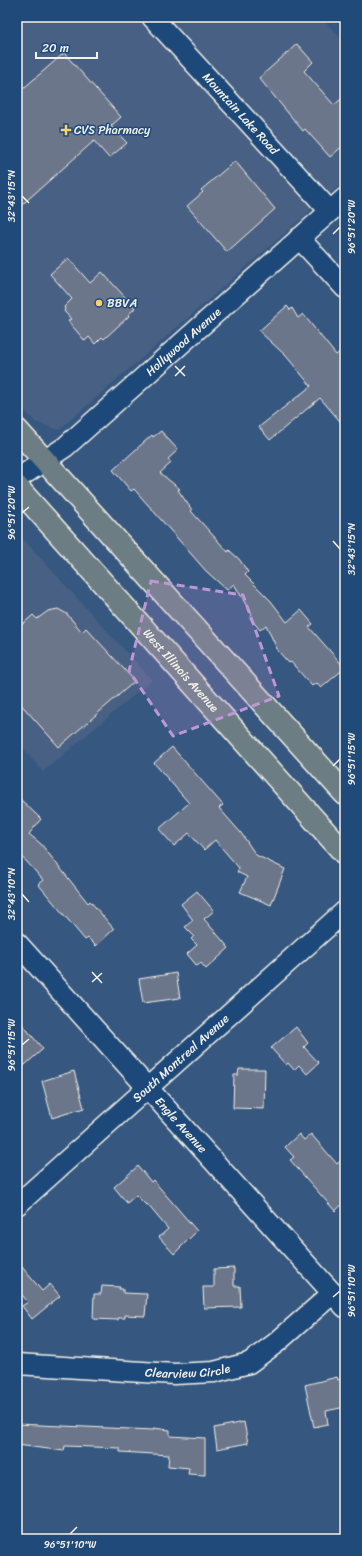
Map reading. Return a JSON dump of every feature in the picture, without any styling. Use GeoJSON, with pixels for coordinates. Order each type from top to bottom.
{"type":"FeatureCollection","features":[{"type":"Feature","properties":{"kind":"main road"},"geometry":{"type":"LineString","coordinates":[[17,430],[345,794]]}},
{"type":"Feature","properties":{"kind":"main road","name":"West Illinois Avenue"},"geometry":{"type":"LineString","coordinates":[[17,487],[345,854]]}},
{"type":"Feature","properties":{"kind":"street","name":"Mountain Lake Road"},"geometry":{"type":"LineString","coordinates":[[152,17],[330,211]]}},
{"type":"Feature","properties":{"kind":"street","name":"Hollywood Avenue"},"geometry":{"type":"LineString","coordinates":[[17,479],[65,447],[345,198]]}},
{"type":"Feature","properties":{"kind":"street"},"geometry":{"type":"LineString","coordinates":[[299,238],[345,288]]}},
{"type":"Feature","properties":{"kind":"street","name":"South Montreal Avenue"},"geometry":{"type":"LineString","coordinates":[[17,1205],[345,911]]}},
{"type":"Feature","properties":{"kind":"street","name":"Engle Avenue"},"geometry":{"type":"LineString","coordinates":[[17,943],[339,1300]]}},
{"type":"Feature","properties":{"kind":"street","name":"Clearview Circle"},"geometry":{"type":"LineString","coordinates":[[17,1364],[174,1374],[214,1372],[249,1363],[339,1300]]}},
{"type":"Feature","properties":{"kind":"highlighted area"},"geometry":{"type":"Polygon","coordinates":[[[151,581],[243,595],[279,696],[173,736],[129,671],[151,581]]]}},
{"type":"Feature","properties":{"kind":"shaded area"},"geometry":{"type":"Polygon","coordinates":[[[17,17],[321,17],[345,43],[345,181],[59,430],[35,422],[17,402],[17,17]]]}},
{"type":"Feature","properties":{"kind":"shaded area"},"geometry":{"type":"Polygon","coordinates":[[[17,532],[152,680],[43,772],[17,741],[17,532]]]}},
{"type":"Feature","properties":{"kind":"building"},"geometry":{"type":"Polygon","coordinates":[[[297,44],[313,62],[304,71],[334,105],[345,96],[345,144],[330,157],[305,129],[303,131],[259,78],[297,44]]]}},
{"type":"Feature","properties":{"kind":"building","name":"CVS Pharmacy"},"geometry":{"type":"Polygon","coordinates":[[[64,53],[121,117],[111,126],[127,143],[109,158],[94,141],[17,209],[17,94],[64,53]]]}},
{"type":"Feature","properties":{"kind":"building"},"geometry":{"type":"Polygon","coordinates":[[[235,161],[275,209],[227,252],[187,206],[203,192],[201,190],[235,161]]]}},
{"type":"Feature","properties":{"kind":"building","name":"BBVA"},"geometry":{"type":"Polygon","coordinates":[[[68,258],[90,283],[102,272],[135,308],[128,315],[129,316],[104,339],[102,337],[95,344],[89,337],[85,341],[68,321],[71,319],[64,311],[64,307],[72,299],[50,274],[68,258]]]}},
{"type":"Feature","properties":{"kind":"building"},"geometry":{"type":"Polygon","coordinates":[[[287,306],[290,310],[292,308],[298,318],[303,314],[336,355],[345,348],[345,427],[320,398],[270,440],[259,427],[311,386],[286,356],[259,331],[287,306]]]}},
{"type":"Feature","properties":{"kind":"building"},"geometry":{"type":"Polygon","coordinates":[[[161,431],[178,450],[168,459],[171,463],[160,473],[180,489],[178,490],[192,510],[191,511],[228,552],[229,550],[239,559],[248,572],[245,575],[271,601],[287,622],[301,610],[313,624],[309,627],[345,668],[321,688],[316,683],[312,686],[291,662],[289,663],[278,651],[266,625],[260,630],[250,618],[252,615],[234,584],[227,590],[206,571],[134,489],[131,491],[113,470],[152,435],[153,437],[161,431]]]}},
{"type":"Feature","properties":{"kind":"building"},"geometry":{"type":"Polygon","coordinates":[[[58,609],[67,614],[82,632],[86,628],[135,681],[59,747],[17,700],[17,629],[33,615],[37,619],[48,611],[58,609]]]}},
{"type":"Feature","properties":{"kind":"building"},"geometry":{"type":"Polygon","coordinates":[[[172,747],[223,805],[219,808],[241,833],[256,855],[285,869],[271,905],[240,892],[247,877],[237,872],[239,868],[215,840],[204,850],[189,833],[174,846],[159,829],[189,803],[154,763],[172,747]]]}},
{"type":"Feature","properties":{"kind":"building"},"geometry":{"type":"Polygon","coordinates":[[[17,796],[41,819],[29,834],[41,844],[88,903],[90,901],[114,929],[96,946],[88,938],[85,940],[38,884],[43,880],[17,853],[17,796]]]}},
{"type":"Feature","properties":{"kind":"building"},"geometry":{"type":"Polygon","coordinates":[[[197,891],[214,911],[204,919],[229,948],[206,969],[201,963],[197,966],[187,954],[197,945],[191,939],[194,936],[185,927],[193,920],[181,904],[197,891]]]}},
{"type":"Feature","properties":{"kind":"building"},"geometry":{"type":"Polygon","coordinates":[[[176,973],[180,998],[143,1003],[139,979],[176,973]]]}},
{"type":"Feature","properties":{"kind":"building"},"geometry":{"type":"Polygon","coordinates":[[[17,1018],[43,1049],[17,1072],[17,1018]]]}},
{"type":"Feature","properties":{"kind":"building"},"geometry":{"type":"Polygon","coordinates":[[[296,1027],[308,1043],[304,1047],[319,1063],[307,1074],[299,1065],[294,1070],[288,1063],[286,1065],[271,1048],[296,1027]]]}},
{"type":"Feature","properties":{"kind":"building"},"geometry":{"type":"Polygon","coordinates":[[[239,1069],[265,1069],[264,1109],[233,1108],[234,1075],[238,1075],[239,1069]]]}},
{"type":"Feature","properties":{"kind":"building"},"geometry":{"type":"Polygon","coordinates":[[[74,1071],[84,1108],[52,1118],[42,1081],[74,1071]]]}},
{"type":"Feature","properties":{"kind":"building"},"geometry":{"type":"Polygon","coordinates":[[[299,1134],[304,1140],[311,1134],[337,1164],[345,1157],[345,1202],[335,1211],[290,1160],[294,1157],[285,1147],[299,1134]]]}},
{"type":"Feature","properties":{"kind":"building"},"geometry":{"type":"Polygon","coordinates":[[[138,1166],[151,1182],[153,1180],[197,1231],[174,1254],[159,1237],[168,1229],[147,1204],[146,1205],[136,1195],[127,1203],[114,1187],[138,1166]]]}},
{"type":"Feature","properties":{"kind":"building"},"geometry":{"type":"Polygon","coordinates":[[[17,1261],[42,1291],[50,1284],[60,1296],[32,1319],[22,1306],[28,1302],[17,1289],[17,1261]]]}},
{"type":"Feature","properties":{"kind":"building"},"geometry":{"type":"Polygon","coordinates":[[[234,1268],[234,1286],[240,1286],[241,1307],[204,1308],[203,1287],[214,1287],[214,1269],[234,1268]]]}},
{"type":"Feature","properties":{"kind":"building"},"geometry":{"type":"Polygon","coordinates":[[[102,1286],[120,1287],[119,1289],[123,1289],[123,1293],[147,1294],[145,1316],[125,1315],[125,1318],[118,1318],[118,1320],[93,1319],[94,1294],[101,1294],[102,1286]]]}},
{"type":"Feature","properties":{"kind":"building"},"geometry":{"type":"Polygon","coordinates":[[[337,1377],[338,1380],[343,1379],[345,1407],[326,1411],[328,1424],[314,1427],[305,1385],[337,1377]]]}},
{"type":"Feature","properties":{"kind":"building"},"geometry":{"type":"Polygon","coordinates":[[[244,1422],[248,1443],[217,1449],[214,1428],[244,1422]]]}},
{"type":"Feature","properties":{"kind":"building"},"geometry":{"type":"Polygon","coordinates":[[[17,1424],[153,1430],[153,1428],[170,1430],[170,1436],[205,1438],[205,1475],[188,1474],[189,1468],[168,1466],[169,1455],[120,1452],[120,1448],[65,1446],[64,1451],[17,1445],[17,1424]]]}},
{"type":"Feature","properties":{"kind":"place","name":"CVS Pharmacy"},"geometry":{"type":"Point","coordinates":[66,130]}},
{"type":"Feature","properties":{"kind":"place","name":"BBVA"},"geometry":{"type":"Point","coordinates":[99,303]}}]}
